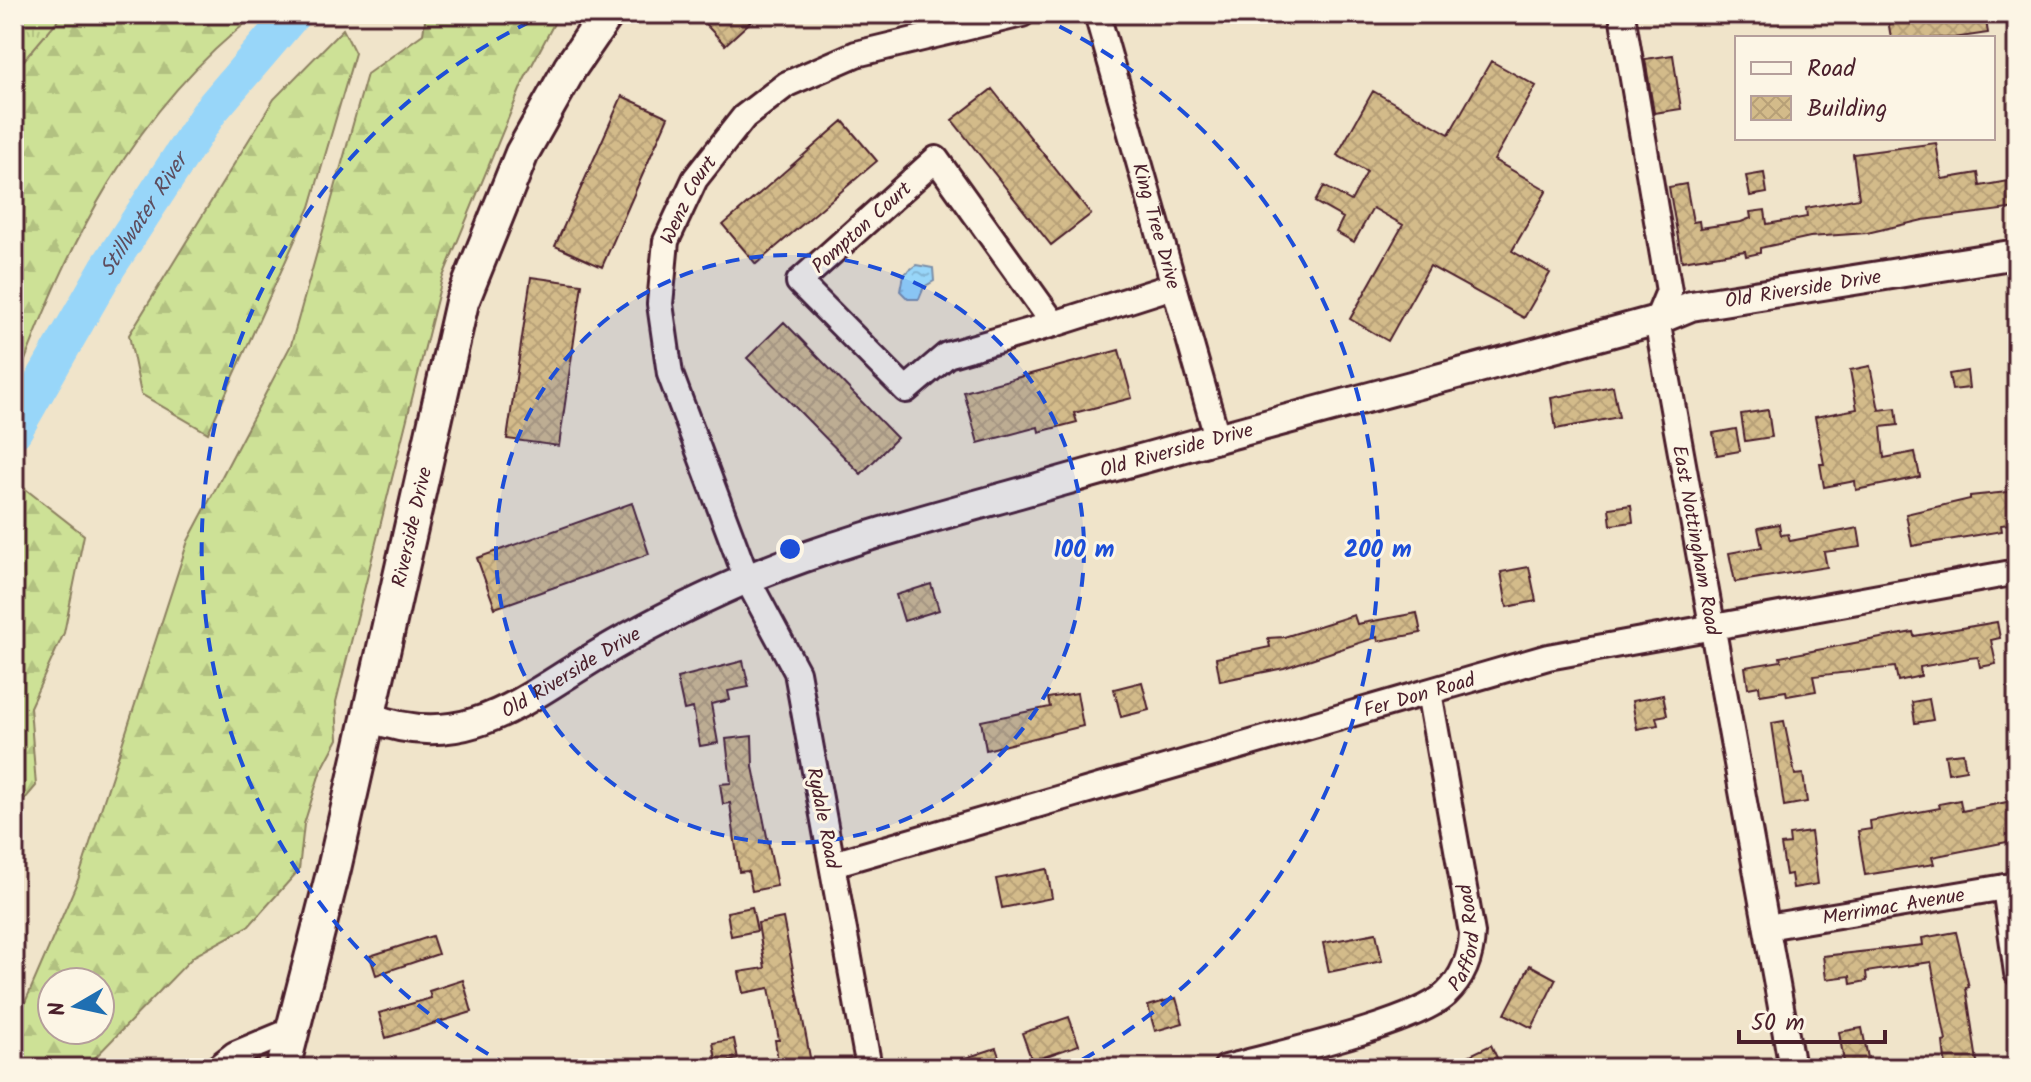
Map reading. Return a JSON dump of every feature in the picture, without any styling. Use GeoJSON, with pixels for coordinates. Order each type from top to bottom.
{"type":"FeatureCollection","features":[{"type":"Feature","properties":{"kind":"main road","name":"Riverside Drive"},"geometry":{"type":"LineString","coordinates":[[283,1068],[370,717],[462,302],[522,153],[570,68],[607,14]]}},
{"type":"Feature","properties":{"kind":"street","name":"Wenz Court"},"geometry":{"type":"LineString","coordinates":[[747,579],[670,374],[660,304],[666,241],[695,179],[744,117],[787,84],[856,54],[1022,14]]}},
{"type":"Feature","properties":{"kind":"street","name":"King Tree Drive"},"geometry":{"type":"LineString","coordinates":[[1097,14],[1217,437]]}},
{"type":"Feature","properties":{"kind":"street","name":"East Nottingham Road"},"geometry":{"type":"LineString","coordinates":[[1622,14],[1669,291],[1657,320],[1792,1068]]}},
{"type":"Feature","properties":{"kind":"street","name":"Pompton Court"},"geometry":{"type":"LineString","coordinates":[[1054,324],[936,159],[799,282],[906,390],[947,355],[1054,324],[1173,286]]}},
{"type":"Feature","properties":{"kind":"street","name":"Old Riverside Drive"},"geometry":{"type":"LineString","coordinates":[[370,717],[412,728],[438,730],[500,715],[524,704],[638,631],[747,579],[823,549],[1217,437],[1316,414],[1657,320],[1691,306],[2017,254]]}},
{"type":"Feature","properties":{"kind":"street","name":"Fer Don Road"},"geometry":{"type":"LineString","coordinates":[[833,864],[1592,647],[2017,572]]}},
{"type":"Feature","properties":{"kind":"street","name":"Rydale Road"},"geometry":{"type":"LineString","coordinates":[[747,579],[797,672],[869,1068]]}},
{"type":"Feature","properties":{"kind":"street","name":"Pafford Road"},"geometry":{"type":"LineString","coordinates":[[1226,1068],[1413,1015],[1445,995],[1462,974],[1469,958],[1472,933],[1429,692]]}},
{"type":"Feature","properties":{"kind":"street","name":"Merrimac Avenue"},"geometry":{"type":"LineString","coordinates":[[1767,927],[2011,886]]}},
{"type":"Feature","properties":{"kind":"street"},"geometry":{"type":"LineString","coordinates":[[2011,886],[2017,973]]}},
{"type":"Feature","properties":{"kind":"street"},"geometry":{"type":"LineString","coordinates":[[217,1068],[235,1054],[293,1030]]}},
{"type":"Feature","properties":{"kind":"green space"},"geometry":{"type":"Polygon","coordinates":[[[14,14],[63,14],[14,72],[14,14]]]}},
{"type":"Feature","properties":{"kind":"green space"},"geometry":{"type":"Polygon","coordinates":[[[47,14],[257,14],[213,52],[174,93],[139,137],[108,184],[56,284],[14,390],[14,54],[47,14]]]}},
{"type":"Feature","properties":{"kind":"green space"},"geometry":{"type":"Polygon","coordinates":[[[426,14],[559,14],[524,80],[442,279],[336,702],[338,739],[320,773],[304,824],[299,870],[249,926],[194,956],[116,1036],[116,966],[41,966],[78,880],[188,541],[291,345],[367,74],[423,34],[426,14]]]}},
{"type":"Feature","properties":{"kind":"green space"},"geometry":{"type":"Polygon","coordinates":[[[343,29],[355,53],[310,207],[208,433],[141,394],[129,335],[274,99],[343,29]]]}},
{"type":"Feature","properties":{"kind":"green space"},"geometry":{"type":"Polygon","coordinates":[[[19,484],[84,535],[64,633],[30,707],[36,786],[14,812],[14,487],[19,484]]]}},
{"type":"Feature","properties":{"kind":"green space"},"geometry":{"type":"Polygon","coordinates":[[[36,977],[36,1046],[106,1046],[85,1068],[14,1068],[14,1028],[36,977]]]}},
{"type":"Feature","properties":{"kind":"water"},"geometry":{"type":"Polygon","coordinates":[[[916,265],[933,268],[934,281],[924,287],[919,299],[908,299],[900,291],[903,275],[916,265]]]}},
{"type":"Feature","properties":{"kind":"building"},"geometry":{"type":"Polygon","coordinates":[[[696,14],[759,14],[725,45],[696,14]]]}},
{"type":"Feature","properties":{"kind":"building"},"geometry":{"type":"Polygon","coordinates":[[[1887,14],[1985,14],[1988,33],[1968,36],[1891,36],[1887,14]]]}},
{"type":"Feature","properties":{"kind":"building"},"geometry":{"type":"Polygon","coordinates":[[[1673,55],[1681,109],[1654,113],[1645,59],[1673,55]]]}},
{"type":"Feature","properties":{"kind":"building"},"geometry":{"type":"Polygon","coordinates":[[[1491,61],[1536,86],[1494,160],[1547,190],[1512,251],[1550,273],[1524,318],[1430,266],[1388,341],[1350,319],[1403,225],[1373,208],[1354,242],[1336,232],[1343,218],[1315,202],[1324,186],[1351,201],[1367,172],[1337,155],[1373,91],[1449,134],[1491,61]]]}},
{"type":"Feature","properties":{"kind":"building"},"geometry":{"type":"Polygon","coordinates":[[[992,89],[1091,214],[1051,245],[952,120],[992,89]]]}},
{"type":"Feature","properties":{"kind":"building"},"geometry":{"type":"Polygon","coordinates":[[[622,96],[668,117],[602,267],[555,246],[622,96]]]}},
{"type":"Feature","properties":{"kind":"building"},"geometry":{"type":"Polygon","coordinates":[[[843,121],[877,161],[756,264],[723,225],[843,121]]]}},
{"type":"Feature","properties":{"kind":"building"},"geometry":{"type":"Polygon","coordinates":[[[1936,143],[1942,179],[1978,173],[1980,186],[2014,180],[2017,208],[1923,220],[1867,233],[1810,237],[1760,248],[1760,253],[1746,256],[1745,251],[1682,261],[1669,187],[1686,184],[1693,222],[1699,221],[1700,228],[1741,222],[1751,218],[1750,212],[1765,210],[1767,224],[1807,217],[1806,208],[1859,198],[1853,154],[1936,143]]]}},
{"type":"Feature","properties":{"kind":"building"},"geometry":{"type":"Polygon","coordinates":[[[1764,173],[1767,193],[1750,196],[1746,176],[1764,173]]]}},
{"type":"Feature","properties":{"kind":"building"},"geometry":{"type":"Polygon","coordinates":[[[531,277],[582,284],[559,446],[507,439],[531,277]]]}},
{"type":"Feature","properties":{"kind":"building"},"geometry":{"type":"Polygon","coordinates":[[[784,322],[897,438],[861,474],[747,358],[784,322]]]}},
{"type":"Feature","properties":{"kind":"building"},"geometry":{"type":"Polygon","coordinates":[[[1119,350],[1132,398],[1074,413],[1077,422],[1039,432],[1038,427],[978,443],[964,392],[1119,350]]]}},
{"type":"Feature","properties":{"kind":"building"},"geometry":{"type":"Polygon","coordinates":[[[1870,366],[1879,410],[1896,408],[1898,425],[1881,427],[1884,458],[1915,452],[1920,477],[1856,490],[1855,481],[1824,487],[1820,464],[1824,464],[1815,417],[1857,409],[1850,370],[1870,366]]]}},
{"type":"Feature","properties":{"kind":"building"},"geometry":{"type":"Polygon","coordinates":[[[1967,371],[1969,388],[1952,390],[1949,374],[1967,371]]]}},
{"type":"Feature","properties":{"kind":"building"},"geometry":{"type":"Polygon","coordinates":[[[1613,386],[1619,417],[1556,429],[1551,398],[1613,386]]]}},
{"type":"Feature","properties":{"kind":"building"},"geometry":{"type":"Polygon","coordinates":[[[1768,410],[1772,437],[1745,441],[1741,414],[1768,410]]]}},
{"type":"Feature","properties":{"kind":"building"},"geometry":{"type":"Polygon","coordinates":[[[1736,429],[1740,451],[1717,455],[1713,433],[1736,429]]]}},
{"type":"Feature","properties":{"kind":"building"},"geometry":{"type":"Polygon","coordinates":[[[2017,491],[2017,523],[2001,525],[2002,531],[1912,546],[1906,514],[1970,499],[1970,496],[2017,491]]]}},
{"type":"Feature","properties":{"kind":"building"},"geometry":{"type":"Polygon","coordinates":[[[632,503],[649,554],[495,608],[477,558],[632,503]]]}},
{"type":"Feature","properties":{"kind":"building"},"geometry":{"type":"Polygon","coordinates":[[[1631,505],[1633,522],[1611,525],[1609,508],[1631,505]]]}},
{"type":"Feature","properties":{"kind":"building"},"geometry":{"type":"Polygon","coordinates":[[[1779,524],[1781,535],[1788,534],[1790,541],[1858,528],[1861,547],[1824,552],[1827,567],[1735,582],[1729,553],[1762,547],[1758,528],[1779,524]]]}},
{"type":"Feature","properties":{"kind":"building"},"geometry":{"type":"Polygon","coordinates":[[[1529,567],[1536,601],[1507,607],[1501,572],[1529,567]]]}},
{"type":"Feature","properties":{"kind":"building"},"geometry":{"type":"Polygon","coordinates":[[[931,584],[939,610],[904,621],[896,595],[931,584]]]}},
{"type":"Feature","properties":{"kind":"building"},"geometry":{"type":"Polygon","coordinates":[[[1417,613],[1421,633],[1378,641],[1377,637],[1284,668],[1220,681],[1216,658],[1270,647],[1268,638],[1284,637],[1354,615],[1357,624],[1417,613]]]}},
{"type":"Feature","properties":{"kind":"building"},"geometry":{"type":"Polygon","coordinates":[[[1997,622],[2000,638],[1991,640],[1996,664],[1980,667],[1978,657],[1969,658],[1920,667],[1921,676],[1898,681],[1895,667],[1813,676],[1816,691],[1787,696],[1786,691],[1760,695],[1759,686],[1748,688],[1745,667],[1781,661],[1780,657],[1913,632],[1914,636],[1997,622]]]}},
{"type":"Feature","properties":{"kind":"building"},"geometry":{"type":"Polygon","coordinates":[[[743,661],[749,687],[728,691],[730,700],[711,704],[718,743],[700,746],[693,708],[684,710],[677,678],[743,661]]]}},
{"type":"Feature","properties":{"kind":"building"},"geometry":{"type":"Polygon","coordinates":[[[1142,682],[1149,710],[1121,717],[1114,689],[1142,682]]]}},
{"type":"Feature","properties":{"kind":"building"},"geometry":{"type":"Polygon","coordinates":[[[1077,693],[1083,726],[986,750],[981,721],[1050,707],[1048,698],[1077,693]]]}},
{"type":"Feature","properties":{"kind":"building"},"geometry":{"type":"Polygon","coordinates":[[[1663,695],[1667,715],[1656,717],[1658,725],[1637,729],[1632,701],[1663,695]]]}},
{"type":"Feature","properties":{"kind":"building"},"geometry":{"type":"Polygon","coordinates":[[[1929,699],[1933,720],[1915,723],[1912,702],[1929,699]]]}},
{"type":"Feature","properties":{"kind":"building"},"geometry":{"type":"Polygon","coordinates":[[[1784,721],[1795,775],[1803,774],[1807,802],[1784,806],[1772,723],[1784,721]]]}},
{"type":"Feature","properties":{"kind":"building"},"geometry":{"type":"Polygon","coordinates":[[[752,736],[753,767],[777,886],[752,891],[748,871],[739,872],[730,803],[723,804],[720,784],[731,783],[726,739],[752,736]]]}},
{"type":"Feature","properties":{"kind":"building"},"geometry":{"type":"Polygon","coordinates":[[[1963,753],[1966,770],[1948,773],[1945,755],[1963,753]]]}},
{"type":"Feature","properties":{"kind":"building"},"geometry":{"type":"Polygon","coordinates":[[[1960,800],[1962,811],[2012,801],[2017,840],[1932,857],[1934,864],[1865,875],[1858,831],[1871,829],[1870,821],[1940,808],[1939,804],[1960,800]]]}},
{"type":"Feature","properties":{"kind":"building"},"geometry":{"type":"Polygon","coordinates":[[[1811,832],[1818,884],[1793,888],[1791,874],[1786,875],[1781,845],[1790,844],[1789,835],[1811,832]]]}},
{"type":"Feature","properties":{"kind":"building"},"geometry":{"type":"Polygon","coordinates":[[[1047,869],[1052,898],[1002,908],[996,879],[1047,869]]]}},
{"type":"Feature","properties":{"kind":"building"},"geometry":{"type":"Polygon","coordinates":[[[752,907],[757,931],[731,936],[727,912],[752,907]]]}},
{"type":"Feature","properties":{"kind":"building"},"geometry":{"type":"Polygon","coordinates":[[[783,918],[812,1068],[779,1068],[775,1040],[779,1040],[769,988],[743,993],[739,972],[765,968],[758,923],[783,918]]]}},
{"type":"Feature","properties":{"kind":"building"},"geometry":{"type":"Polygon","coordinates":[[[1956,932],[1969,987],[1966,988],[1978,1068],[1946,1068],[1943,1042],[1946,1041],[1931,962],[1866,972],[1867,981],[1851,984],[1850,976],[1826,979],[1823,956],[1923,945],[1922,938],[1956,932]]]}},
{"type":"Feature","properties":{"kind":"building"},"geometry":{"type":"Polygon","coordinates":[[[1376,933],[1382,961],[1329,972],[1323,943],[1376,933]]]}},
{"type":"Feature","properties":{"kind":"building"},"geometry":{"type":"Polygon","coordinates":[[[432,936],[438,954],[376,975],[370,956],[432,936]]]}},
{"type":"Feature","properties":{"kind":"building"},"geometry":{"type":"Polygon","coordinates":[[[1530,965],[1556,979],[1532,1028],[1505,1014],[1530,965]]]}},
{"type":"Feature","properties":{"kind":"building"},"geometry":{"type":"Polygon","coordinates":[[[463,980],[472,1012],[386,1038],[379,1013],[431,998],[429,991],[463,980]]]}},
{"type":"Feature","properties":{"kind":"building"},"geometry":{"type":"Polygon","coordinates":[[[1176,998],[1183,1023],[1155,1031],[1148,1006],[1176,998]]]}},
{"type":"Feature","properties":{"kind":"building"},"geometry":{"type":"Polygon","coordinates":[[[1069,1017],[1079,1045],[1032,1061],[1022,1033],[1069,1017]]]}},
{"type":"Feature","properties":{"kind":"building"},"geometry":{"type":"Polygon","coordinates":[[[1862,1028],[1870,1068],[1845,1068],[1839,1032],[1862,1028]]]}},
{"type":"Feature","properties":{"kind":"building"},"geometry":{"type":"Polygon","coordinates":[[[734,1039],[738,1059],[717,1064],[713,1043],[734,1039]]]}},
{"type":"Feature","properties":{"kind":"building"},"geometry":{"type":"Polygon","coordinates":[[[1491,1045],[1498,1060],[1482,1068],[1471,1068],[1466,1057],[1491,1045]]]}},
{"type":"Feature","properties":{"kind":"building"},"geometry":{"type":"Polygon","coordinates":[[[996,1048],[1003,1068],[944,1068],[944,1065],[996,1048]]]}},
{"type":"Feature","properties":{"kind":"waterway","name":"Stillwater River"},"geometry":{"type":"LineString","coordinates":[[14,431],[108,267],[211,110],[293,14]]}}]}
